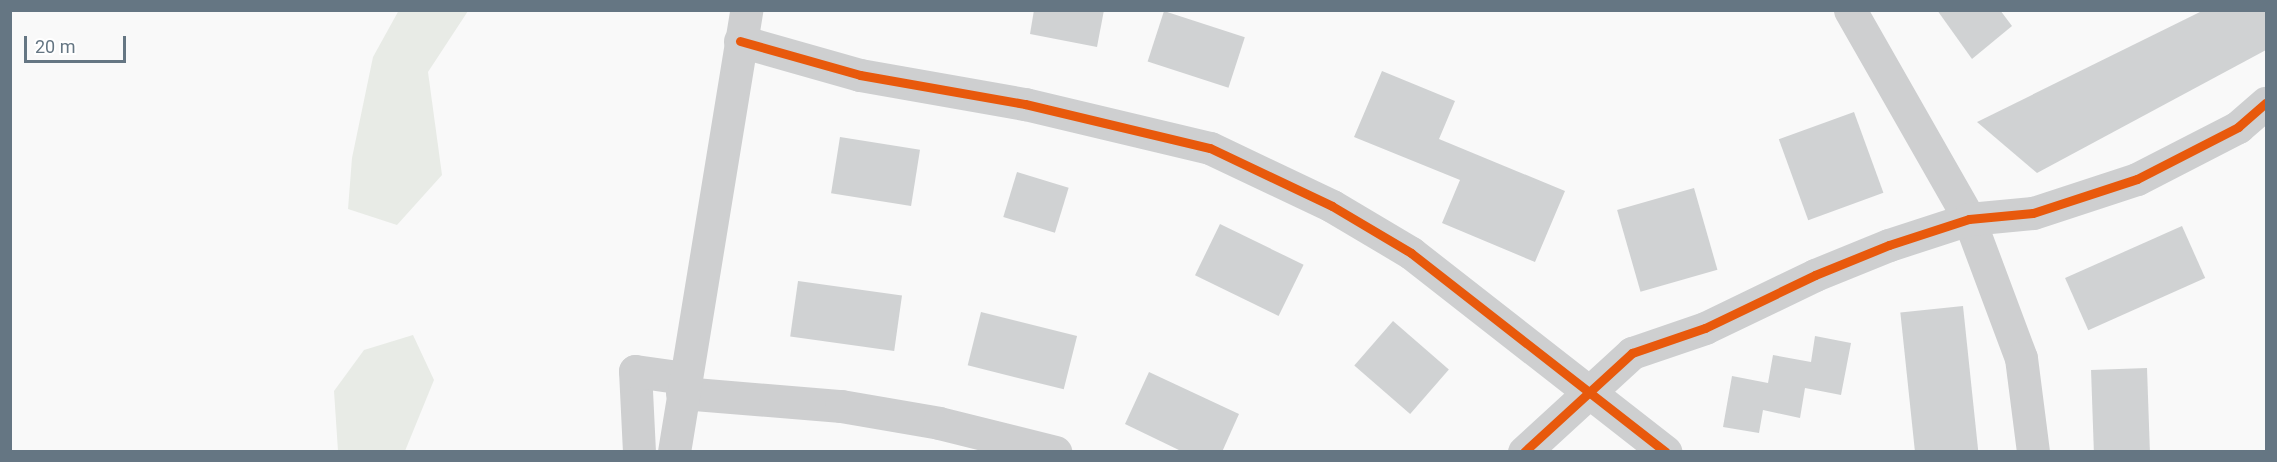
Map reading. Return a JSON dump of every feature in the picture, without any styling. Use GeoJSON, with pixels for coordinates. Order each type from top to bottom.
{"type":"FeatureCollection","features":[{"type":"Feature","properties":{"kind":"street"},"geometry":{"type":"LineString","coordinates":[[1850,10],[1969,219],[2021,358],[2033,452]]}},
{"type":"Feature","properties":{"kind":"street"},"geometry":{"type":"LineString","coordinates":[[674,452],[683,385],[743,26],[860,75],[1025,104],[1210,147],[1332,206],[1411,254],[1666,452]]}},
{"type":"Feature","properties":{"kind":"street"},"geometry":{"type":"LineString","coordinates":[[1524,452],[1632,353],[1705,328],[1857,258],[1969,219],[2033,213],[2137,179],[2238,127],[2266,103]]}},
{"type":"Feature","properties":{"kind":"street"},"geometry":{"type":"LineString","coordinates":[[639,452],[635,371],[683,385],[841,406],[950,426],[1055,452]]}},
{"type":"Feature","properties":{"kind":"shaded area"},"geometry":{"type":"Polygon","coordinates":[[[399,10],[468,11],[428,72],[442,175],[397,225],[348,209],[352,158],[373,57],[399,10]]]}},
{"type":"Feature","properties":{"kind":"shaded area"},"geometry":{"type":"Polygon","coordinates":[[[413,335],[434,380],[405,451],[338,451],[334,391],[364,350],[413,335]]]}},
{"type":"Feature","properties":{"kind":"building"},"geometry":{"type":"Polygon","coordinates":[[[1034,10],[1104,10],[1097,47],[1030,34],[1034,10]]]}},
{"type":"Feature","properties":{"kind":"building"},"geometry":{"type":"Polygon","coordinates":[[[1937,10],[2000,10],[2012,26],[1972,59],[1937,10]]]}},
{"type":"Feature","properties":{"kind":"building"},"geometry":{"type":"Polygon","coordinates":[[[2204,10],[2266,10],[2266,50],[2037,173],[1977,122],[2204,10]]]}},
{"type":"Feature","properties":{"kind":"building"},"geometry":{"type":"Polygon","coordinates":[[[1164,11],[1245,37],[1228,88],[1148,61],[1164,11]]]}},
{"type":"Feature","properties":{"kind":"building"},"geometry":{"type":"Polygon","coordinates":[[[1382,71],[1455,101],[1439,139],[1565,191],[1535,262],[1442,223],[1460,180],[1354,137],[1382,71]]]}},
{"type":"Feature","properties":{"kind":"building"},"geometry":{"type":"Polygon","coordinates":[[[1854,112],[1883,193],[1808,220],[1779,139],[1854,112]]]}},
{"type":"Feature","properties":{"kind":"building"},"geometry":{"type":"Polygon","coordinates":[[[840,137],[920,150],[911,206],[831,193],[840,137]]]}},
{"type":"Feature","properties":{"kind":"building"},"geometry":{"type":"Polygon","coordinates":[[[1017,172],[1069,188],[1055,233],[1003,217],[1017,172]]]}},
{"type":"Feature","properties":{"kind":"building"},"geometry":{"type":"Polygon","coordinates":[[[1694,188],[1717,270],[1641,292],[1617,210],[1694,188]]]}},
{"type":"Feature","properties":{"kind":"building"},"geometry":{"type":"Polygon","coordinates":[[[1220,224],[1304,265],[1279,316],[1195,275],[1220,224]]]}},
{"type":"Feature","properties":{"kind":"building"},"geometry":{"type":"Polygon","coordinates":[[[2182,226],[2205,278],[2088,330],[2065,278],[2182,226]]]}},
{"type":"Feature","properties":{"kind":"building"},"geometry":{"type":"Polygon","coordinates":[[[798,281],[902,296],[894,351],[790,336],[798,281]]]}},
{"type":"Feature","properties":{"kind":"building"},"geometry":{"type":"Polygon","coordinates":[[[1963,306],[1978,452],[1915,452],[1900,313],[1963,306]]]}},
{"type":"Feature","properties":{"kind":"building"},"geometry":{"type":"Polygon","coordinates":[[[981,312],[1077,336],[1064,389],[968,365],[981,312]]]}},
{"type":"Feature","properties":{"kind":"building"},"geometry":{"type":"Polygon","coordinates":[[[1393,321],[1449,370],[1410,414],[1354,366],[1393,321]]]}},
{"type":"Feature","properties":{"kind":"building"},"geometry":{"type":"Polygon","coordinates":[[[1815,336],[1851,343],[1841,395],[1805,388],[1800,418],[1763,410],[1759,433],[1723,427],[1732,376],[1768,383],[1773,355],[1811,362],[1815,336]]]}},
{"type":"Feature","properties":{"kind":"building"},"geometry":{"type":"Polygon","coordinates":[[[2147,368],[2150,452],[2094,452],[2091,370],[2147,368]]]}},
{"type":"Feature","properties":{"kind":"building"},"geometry":{"type":"Polygon","coordinates":[[[1149,372],[1239,414],[1222,452],[1183,452],[1125,424],[1149,372]]]}},
{"type":"Feature","properties":{"kind":"cycle path"},"geometry":{"type":"LineString","coordinates":[[740,41],[860,75],[1025,104],[1210,148],[1332,206],[1411,253],[1666,452]]}},
{"type":"Feature","properties":{"kind":"cycle path"},"geometry":{"type":"LineString","coordinates":[[1524,452],[1632,353],[1705,328],[1815,275],[1889,245],[1969,219],[2033,213],[2137,179],[2238,127],[2266,103]]}}]}
